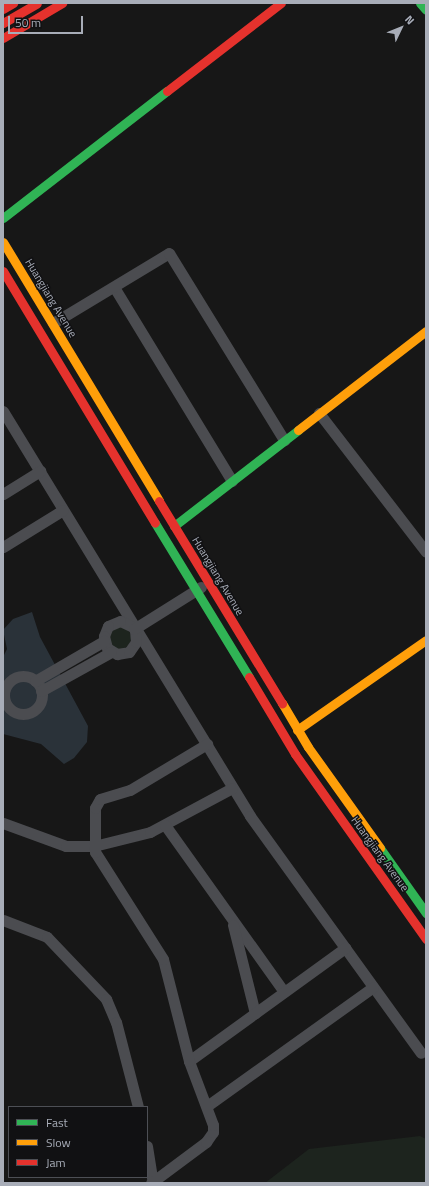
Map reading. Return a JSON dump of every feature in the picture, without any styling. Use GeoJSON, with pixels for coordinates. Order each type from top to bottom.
{"type":"FeatureCollection","features":[{"type":"Feature","properties":{"kind":"main road"},"geometry":{"type":"LineString","coordinates":[[3,9],[13,3]]}},
{"type":"Feature","properties":{"kind":"main road"},"geometry":{"type":"LineString","coordinates":[[7,21],[37,3]]}},
{"type":"Feature","properties":{"kind":"main road"},"geometry":{"type":"LineString","coordinates":[[3,38],[62,3]]}},
{"type":"Feature","properties":{"kind":"main road"},"geometry":{"type":"LineString","coordinates":[[3,218],[281,3]]}},
{"type":"Feature","properties":{"kind":"main road"},"geometry":{"type":"LineString","coordinates":[[420,3],[426,10]]}},
{"type":"Feature","properties":{"kind":"main road","name":"Huangjiang Avenue"},"geometry":{"type":"LineString","coordinates":[[3,242],[297,730],[426,913]]}},
{"type":"Feature","properties":{"kind":"main road","name":"Huangjiang Avenue"},"geometry":{"type":"LineString","coordinates":[[3,271],[295,754],[426,939]]}},
{"type":"Feature","properties":{"kind":"main road"},"geometry":{"type":"LineString","coordinates":[[174,526],[426,331]]}},
{"type":"Feature","properties":{"kind":"main road"},"geometry":{"type":"LineString","coordinates":[[297,730],[426,640]]}},
{"type":"Feature","properties":{"kind":"street"},"geometry":{"type":"LineString","coordinates":[[53,323],[169,254],[284,440]]}},
{"type":"Feature","properties":{"kind":"street"},"geometry":{"type":"LineString","coordinates":[[114,287],[232,481]]}},
{"type":"Feature","properties":{"kind":"street"},"geometry":{"type":"LineString","coordinates":[[3,411],[134,629],[207,744],[232,788],[421,1053]]}},
{"type":"Feature","properties":{"kind":"street"},"geometry":{"type":"LineString","coordinates":[[319,413],[426,552]]}},
{"type":"Feature","properties":{"kind":"street"},"geometry":{"type":"LineString","coordinates":[[3,494],[40,471]]}},
{"type":"Feature","properties":{"kind":"street"},"geometry":{"type":"LineString","coordinates":[[3,547],[63,510]]}},
{"type":"Feature","properties":{"kind":"street"},"geometry":{"type":"LineString","coordinates":[[134,629],[208,583]]}},
{"type":"Feature","properties":{"kind":"street"},"geometry":{"type":"LineString","coordinates":[[35,681],[111,652],[120,654],[131,650],[136,642],[134,629],[123,621],[114,622],[105,630],[104,641],[111,652]]}},
{"type":"Feature","properties":{"kind":"street"},"geometry":{"type":"LineString","coordinates":[[41,691],[104,641]]}},
{"type":"Feature","properties":{"kind":"street"},"geometry":{"type":"LineString","coordinates":[[24,676],[35,681],[41,691],[41,700],[34,710],[23,714],[7,711],[4,700],[5,688],[13,679],[24,676]]}},
{"type":"Feature","properties":{"kind":"street"},"geometry":{"type":"LineString","coordinates":[[148,1153],[152,1182],[210,1137],[213,1125],[189,1061],[163,959],[104,871],[94,846],[97,801],[130,790],[207,744]]}},
{"type":"Feature","properties":{"kind":"street"},"geometry":{"type":"LineString","coordinates":[[3,823],[66,846],[94,846],[126,840],[165,824],[232,788]]}},
{"type":"Feature","properties":{"kind":"street"},"geometry":{"type":"LineString","coordinates":[[165,824],[284,992]]}},
{"type":"Feature","properties":{"kind":"street"},"geometry":{"type":"LineString","coordinates":[[232,919],[255,1013]]}},
{"type":"Feature","properties":{"kind":"street"},"geometry":{"type":"LineString","coordinates":[[3,920],[47,937],[106,999],[116,1022],[138,1106]]}},
{"type":"Feature","properties":{"kind":"street"},"geometry":{"type":"LineString","coordinates":[[189,1061],[345,948]]}},
{"type":"Feature","properties":{"kind":"street"},"geometry":{"type":"LineString","coordinates":[[207,1106],[373,987]]}},
{"type":"Feature","properties":{"kind":"shaded area"},"geometry":{"type":"Polygon","coordinates":[[[32,612],[40,637],[88,726],[87,742],[74,758],[64,764],[41,744],[3,734],[3,657],[7,649],[3,630],[13,619],[32,612]]]}},
{"type":"Feature","properties":{"kind":"shaded area"},"geometry":{"type":"Polygon","coordinates":[[[120,627],[128,630],[131,638],[128,646],[120,649],[112,646],[109,638],[112,630],[120,627]]]}},
{"type":"Feature","properties":{"kind":"shaded area"},"geometry":{"type":"Polygon","coordinates":[[[420,1136],[426,1139],[426,1183],[265,1183],[309,1149],[420,1136]]]}},
{"type":"Feature","properties":{"kind":"traffic: fast"},"geometry":{"type":"LineString","coordinates":[[420,3],[426,10]]}},
{"type":"Feature","properties":{"kind":"traffic: fast"},"geometry":{"type":"LineString","coordinates":[[3,218],[167,91]]}},
{"type":"Feature","properties":{"kind":"traffic: fast"},"geometry":{"type":"LineString","coordinates":[[174,526],[298,430]]}},
{"type":"Feature","properties":{"kind":"traffic: fast"},"geometry":{"type":"LineString","coordinates":[[155,523],[249,677]]}},
{"type":"Feature","properties":{"kind":"traffic: fast"},"geometry":{"type":"LineString","coordinates":[[380,848],[426,913]]}},
{"type":"Feature","properties":{"kind":"traffic: slow"},"geometry":{"type":"LineString","coordinates":[[3,242],[159,501]]}},
{"type":"Feature","properties":{"kind":"traffic: slow"},"geometry":{"type":"LineString","coordinates":[[298,430],[426,331]]}},
{"type":"Feature","properties":{"kind":"traffic: slow"},"geometry":{"type":"LineString","coordinates":[[297,730],[426,640]]}},
{"type":"Feature","properties":{"kind":"traffic: slow"},"geometry":{"type":"LineString","coordinates":[[282,703],[308,747],[380,848]]}},
{"type":"Feature","properties":{"kind":"traffic: jam"},"geometry":{"type":"LineString","coordinates":[[3,9],[13,3]]}},
{"type":"Feature","properties":{"kind":"traffic: jam"},"geometry":{"type":"LineString","coordinates":[[3,23],[37,3]]}},
{"type":"Feature","properties":{"kind":"traffic: jam"},"geometry":{"type":"LineString","coordinates":[[3,38],[62,3]]}},
{"type":"Feature","properties":{"kind":"traffic: jam"},"geometry":{"type":"LineString","coordinates":[[167,91],[281,3]]}},
{"type":"Feature","properties":{"kind":"traffic: jam"},"geometry":{"type":"LineString","coordinates":[[3,271],[155,523]]}},
{"type":"Feature","properties":{"kind":"traffic: jam"},"geometry":{"type":"LineString","coordinates":[[159,501],[282,703]]}},
{"type":"Feature","properties":{"kind":"traffic: jam"},"geometry":{"type":"LineString","coordinates":[[249,677],[295,754],[426,939]]}}]}
